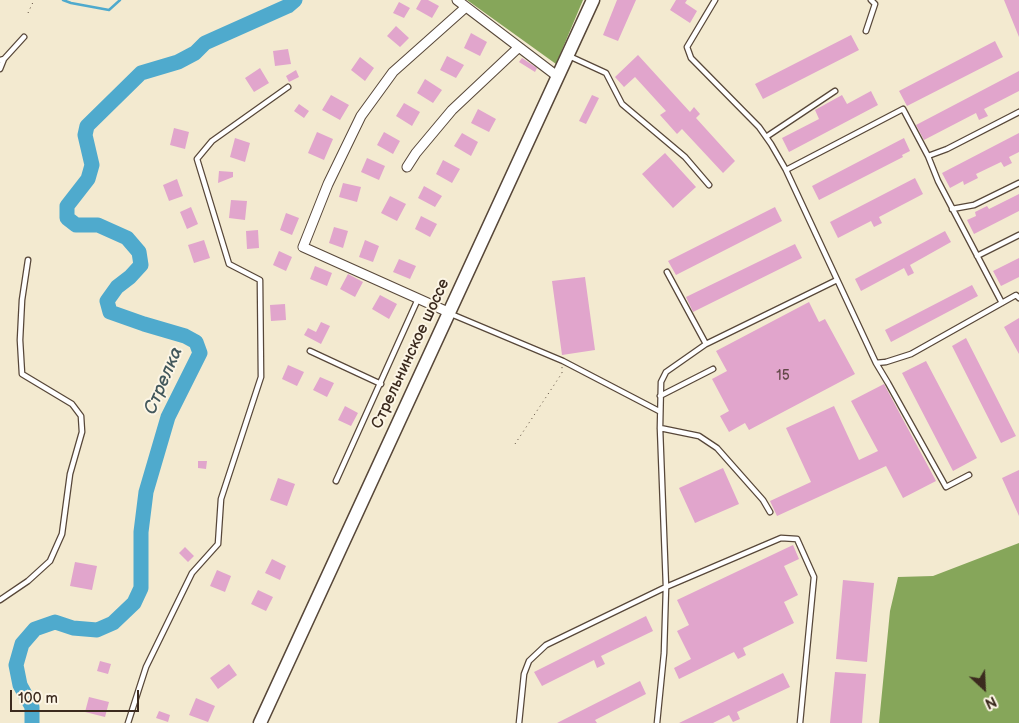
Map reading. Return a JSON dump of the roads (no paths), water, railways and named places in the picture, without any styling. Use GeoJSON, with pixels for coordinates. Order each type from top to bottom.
{"type":"FeatureCollection","features":[{"type":"Feature","properties":{"kind":"main road","name":"Стрельнинское шоссе"},"geometry":{"type":"LineString","coordinates":[[260,723],[593,0]]}},
{"type":"Feature","properties":{"kind":"street"},"geometry":{"type":"LineString","coordinates":[[457,0],[557,76]]}},
{"type":"Feature","properties":{"kind":"street"},"geometry":{"type":"LineString","coordinates":[[448,312],[303,247],[328,184],[361,116],[393,72],[466,7]]}},
{"type":"Feature","properties":{"kind":"street"},"geometry":{"type":"LineString","coordinates":[[407,167],[416,153],[452,110],[519,47]]}},
{"type":"Feature","properties":{"kind":"lane"},"geometry":{"type":"LineString","coordinates":[[715,0],[687,47],[691,58],[758,127],[786,170],[876,363],[946,487],[969,475]]}},
{"type":"Feature","properties":{"kind":"lane"},"geometry":{"type":"LineString","coordinates":[[866,31],[874,4],[872,0]]}},
{"type":"Feature","properties":{"kind":"lane"},"geometry":{"type":"LineString","coordinates":[[0,69],[2,60],[24,37]]}},
{"type":"Feature","properties":{"kind":"lane"},"geometry":{"type":"LineString","coordinates":[[568,56],[606,73],[622,104],[685,157],[709,185]]}},
{"type":"Feature","properties":{"kind":"lane"},"geometry":{"type":"LineString","coordinates":[[128,723],[146,667],[192,573],[218,544],[221,499],[261,377],[260,280],[229,264],[197,159],[212,141],[288,87]]}},
{"type":"Feature","properties":{"kind":"lane"},"geometry":{"type":"LineString","coordinates":[[766,137],[835,91]]}},
{"type":"Feature","properties":{"kind":"lane"},"geometry":{"type":"LineString","coordinates":[[786,170],[902,109],[928,156],[952,209],[1002,303]]}},
{"type":"Feature","properties":{"kind":"lane"},"geometry":{"type":"LineString","coordinates":[[928,156],[947,149],[1019,112]]}},
{"type":"Feature","properties":{"kind":"lane"},"geometry":{"type":"LineString","coordinates":[[952,209],[974,204],[1019,183]]}},
{"type":"Feature","properties":{"kind":"lane"},"geometry":{"type":"LineString","coordinates":[[977,256],[1019,235]]}},
{"type":"Feature","properties":{"kind":"lane"},"geometry":{"type":"LineString","coordinates":[[0,600],[28,582],[50,562],[62,534],[70,474],[82,432],[81,416],[72,404],[22,374],[20,340],[22,300],[28,260]]}},
{"type":"Feature","properties":{"kind":"lane"},"geometry":{"type":"LineString","coordinates":[[667,272],[706,344]]}},
{"type":"Feature","properties":{"kind":"lane"},"geometry":{"type":"LineString","coordinates":[[657,723],[664,654],[666,587],[660,428],[661,382],[666,372],[706,344],[837,280]]}},
{"type":"Feature","properties":{"kind":"lane"},"geometry":{"type":"LineString","coordinates":[[876,363],[911,354],[1018,295]]}},
{"type":"Feature","properties":{"kind":"lane"},"geometry":{"type":"LineString","coordinates":[[336,481],[418,299]]}},
{"type":"Feature","properties":{"kind":"lane"},"geometry":{"type":"LineString","coordinates":[[448,312],[563,362],[660,411]]}},
{"type":"Feature","properties":{"kind":"lane"},"geometry":{"type":"LineString","coordinates":[[310,351],[381,384]]}},
{"type":"Feature","properties":{"kind":"lane"},"geometry":{"type":"LineString","coordinates":[[660,396],[713,369]]}},
{"type":"Feature","properties":{"kind":"lane"},"geometry":{"type":"LineString","coordinates":[[660,428],[699,436],[717,448],[763,500],[770,512]]}},
{"type":"Feature","properties":{"kind":"lane"},"geometry":{"type":"LineString","coordinates":[[519,723],[524,674],[529,662],[546,645],[666,587],[781,538],[797,539],[814,577],[800,723]]}},
{"type":"Feature","properties":{"kind":"waterway"},"geometry":{"type":"LineString","coordinates":[[63,0],[109,10],[120,0]]}},
{"type":"Feature","properties":{"kind":"waterway","name":"Стрелка"},"geometry":{"type":"LineString","coordinates":[[32,723],[32,707],[20,685],[16,665],[22,644],[35,629],[55,622],[73,628],[97,630],[113,623],[134,603],[141,588],[141,532],[146,492],[168,417],[200,353],[196,342],[185,336],[110,312],[107,301],[117,287],[141,265],[139,252],[127,238],[98,225],[76,225],[67,218],[67,206],[88,179],[92,165],[85,135],[87,126],[141,73],[178,62],[195,53],[205,43],[288,6],[295,0]]}}]}
